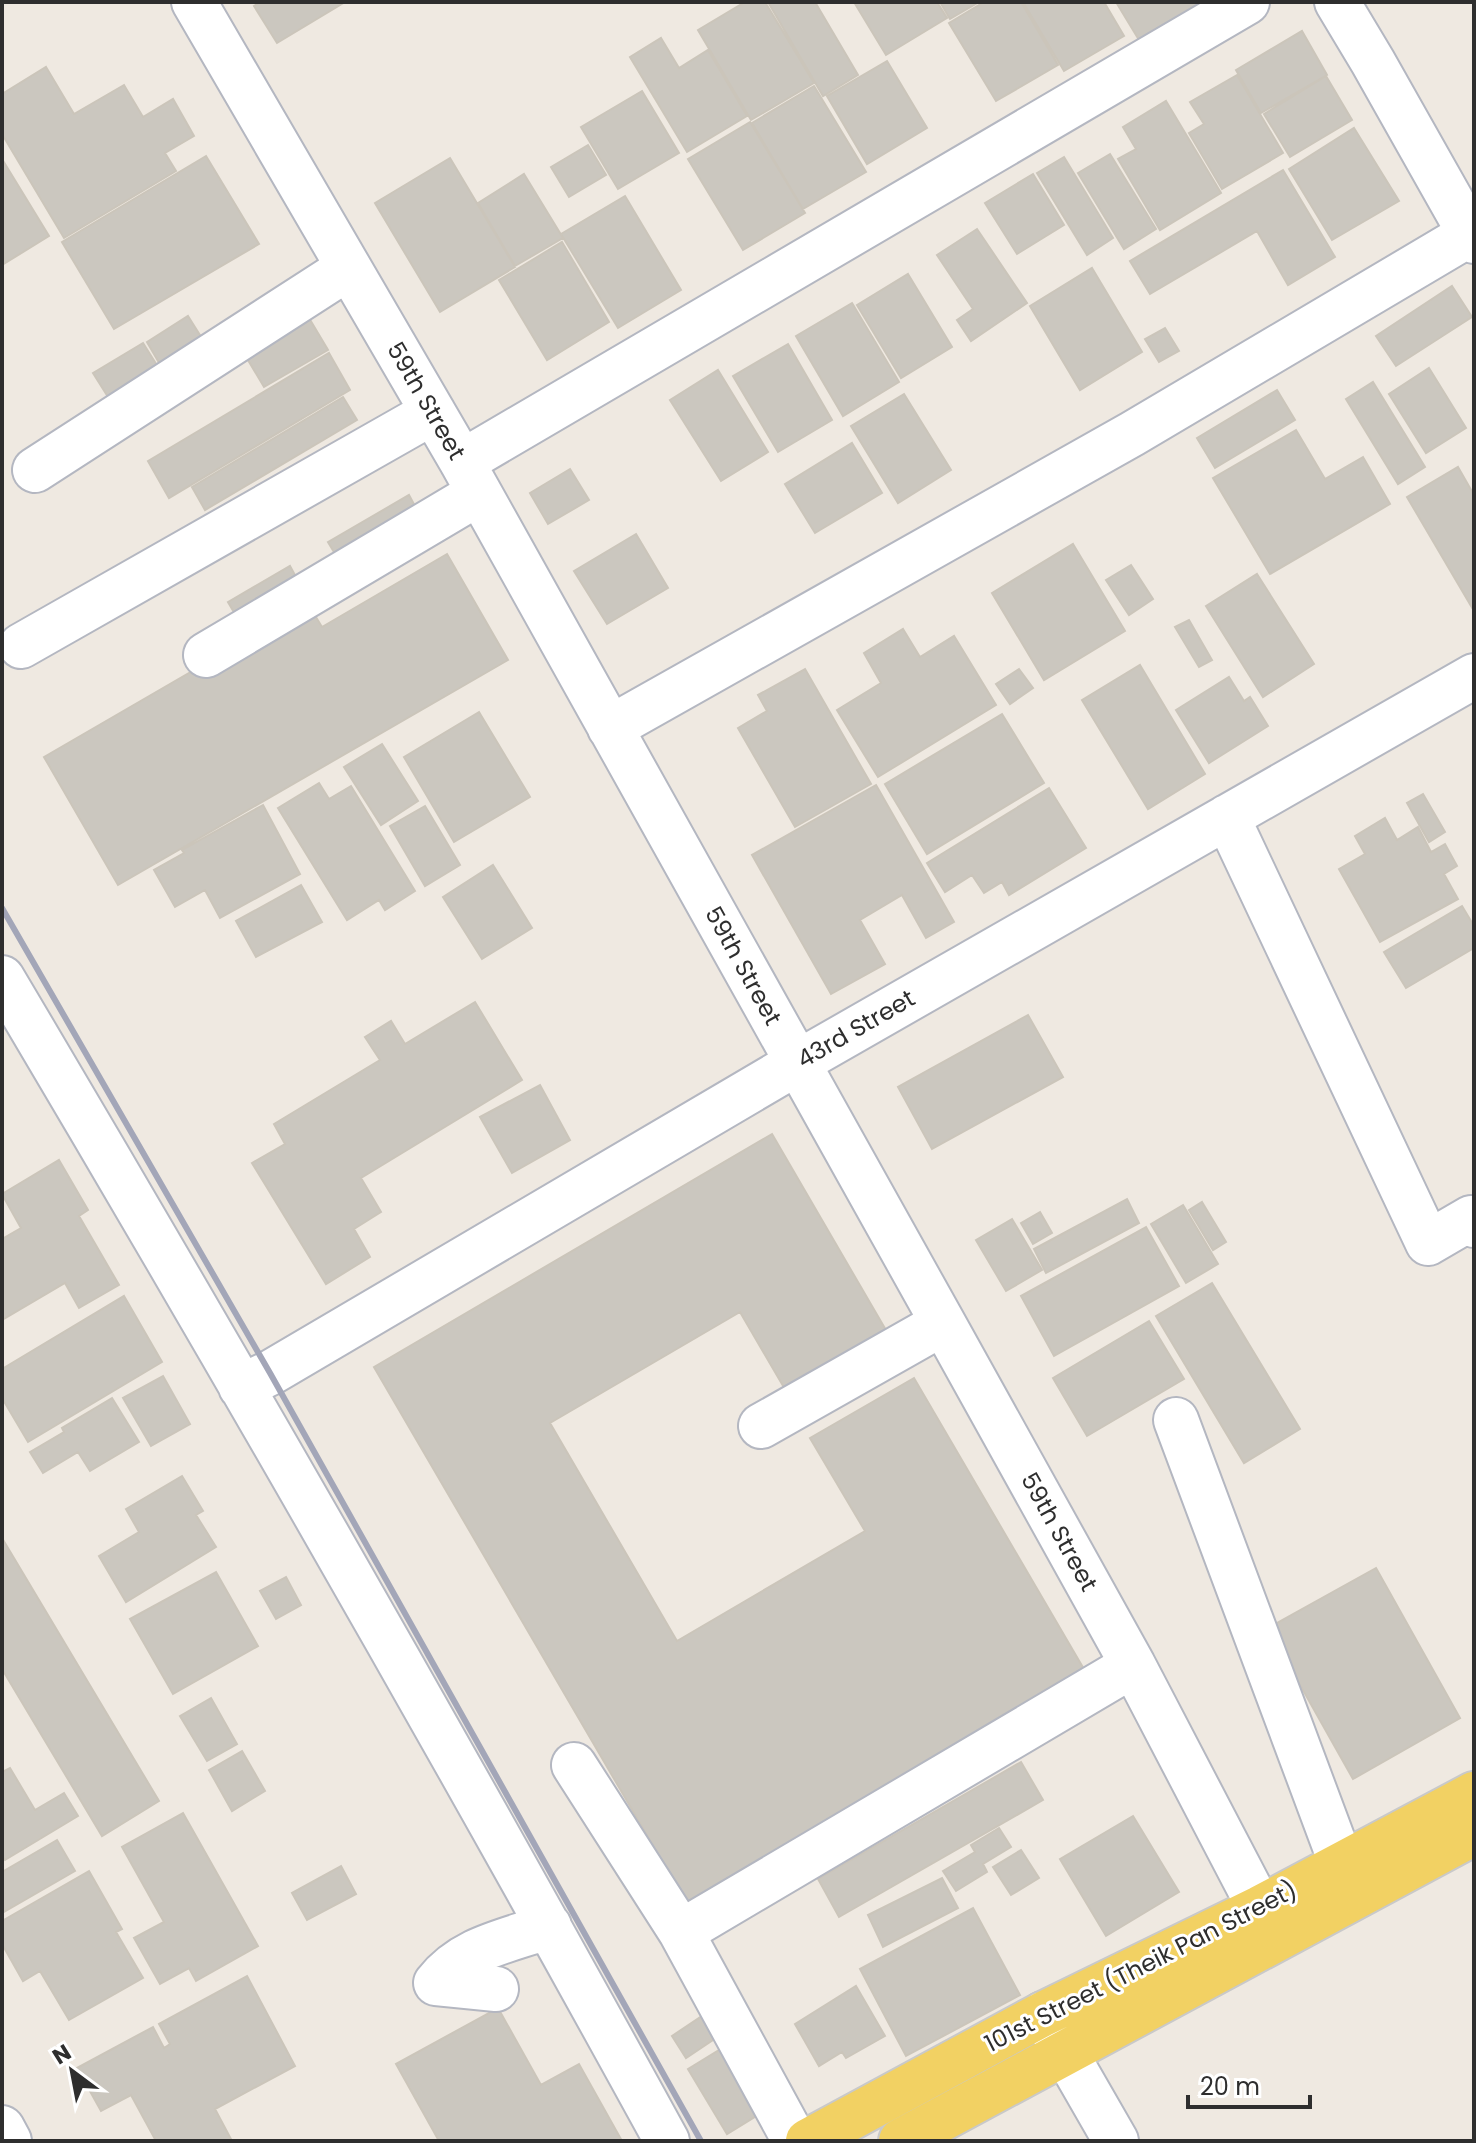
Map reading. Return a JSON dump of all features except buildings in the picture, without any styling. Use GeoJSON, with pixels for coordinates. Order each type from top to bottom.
{"type":"FeatureCollection","features":[{"type":"Feature","properties":{"kind":"main road","name":"101st Street (Theik Pan Street)"},"geometry":{"type":"LineString","coordinates":[[901,2141],[1066,2051],[1268,1924],[1342,1865],[1474,1794]]}},
{"type":"Feature","properties":{"kind":"main road","name":"101st Street (Theik Pan Street)"},"geometry":{"type":"LineString","coordinates":[[808,2141],[1043,2014],[1268,1924],[1474,1833]]}},
{"type":"Feature","properties":{"kind":"street","name":"59th Street"},"geometry":{"type":"LineString","coordinates":[[194,2],[433,412],[943,1323],[1133,1665],[1268,1924]]}},
{"type":"Feature","properties":{"kind":"street"},"geometry":{"type":"LineString","coordinates":[[206,655],[470,478],[1247,2]]}},
{"type":"Feature","properties":{"kind":"street"},"geometry":{"type":"LineString","coordinates":[[610,728],[1472,238],[1337,2]]}},
{"type":"Feature","properties":{"kind":"street"},"geometry":{"type":"LineString","coordinates":[[35,470],[348,268]]}},
{"type":"Feature","properties":{"kind":"street"},"geometry":{"type":"LineString","coordinates":[[21,646],[433,412]]}},
{"type":"Feature","properties":{"kind":"street","name":"43rd Street"},"geometry":{"type":"LineString","coordinates":[[241,1387],[270,1373],[797,1063],[1474,676]]}},
{"type":"Feature","properties":{"kind":"street"},"geometry":{"type":"LineString","coordinates":[[1227,817],[1428,1243],[1471,1218],[1474,1225]]}},
{"type":"Feature","properties":{"kind":"street"},"geometry":{"type":"LineString","coordinates":[[2,978],[241,1387],[549,1926],[667,2141]]}},
{"type":"Feature","properties":{"kind":"street"},"geometry":{"type":"LineString","coordinates":[[761,1426],[943,1323]]}},
{"type":"Feature","properties":{"kind":"street"},"geometry":{"type":"LineString","coordinates":[[1176,1420],[1342,1865]]}},
{"type":"Feature","properties":{"kind":"street"},"geometry":{"type":"LineString","coordinates":[[681,1932],[1133,1665]]}},
{"type":"Feature","properties":{"kind":"street"},"geometry":{"type":"LineString","coordinates":[[574,1765],[681,1932],[795,2141]]}},
{"type":"Feature","properties":{"kind":"street"},"geometry":{"type":"LineString","coordinates":[[496,1989],[436,1983],[449,1967],[475,1951],[549,1926]]}},
{"type":"Feature","properties":{"kind":"street"},"geometry":{"type":"LineString","coordinates":[[1043,2014],[1116,2141]]}},
{"type":"Feature","properties":{"kind":"street"},"geometry":{"type":"LineString","coordinates":[[2,2128],[9,2141]]}},
{"type":"Feature","properties":{"kind":"railway"},"geometry":{"type":"LineString","coordinates":[[2,908],[270,1373],[701,2141]]}}]}
